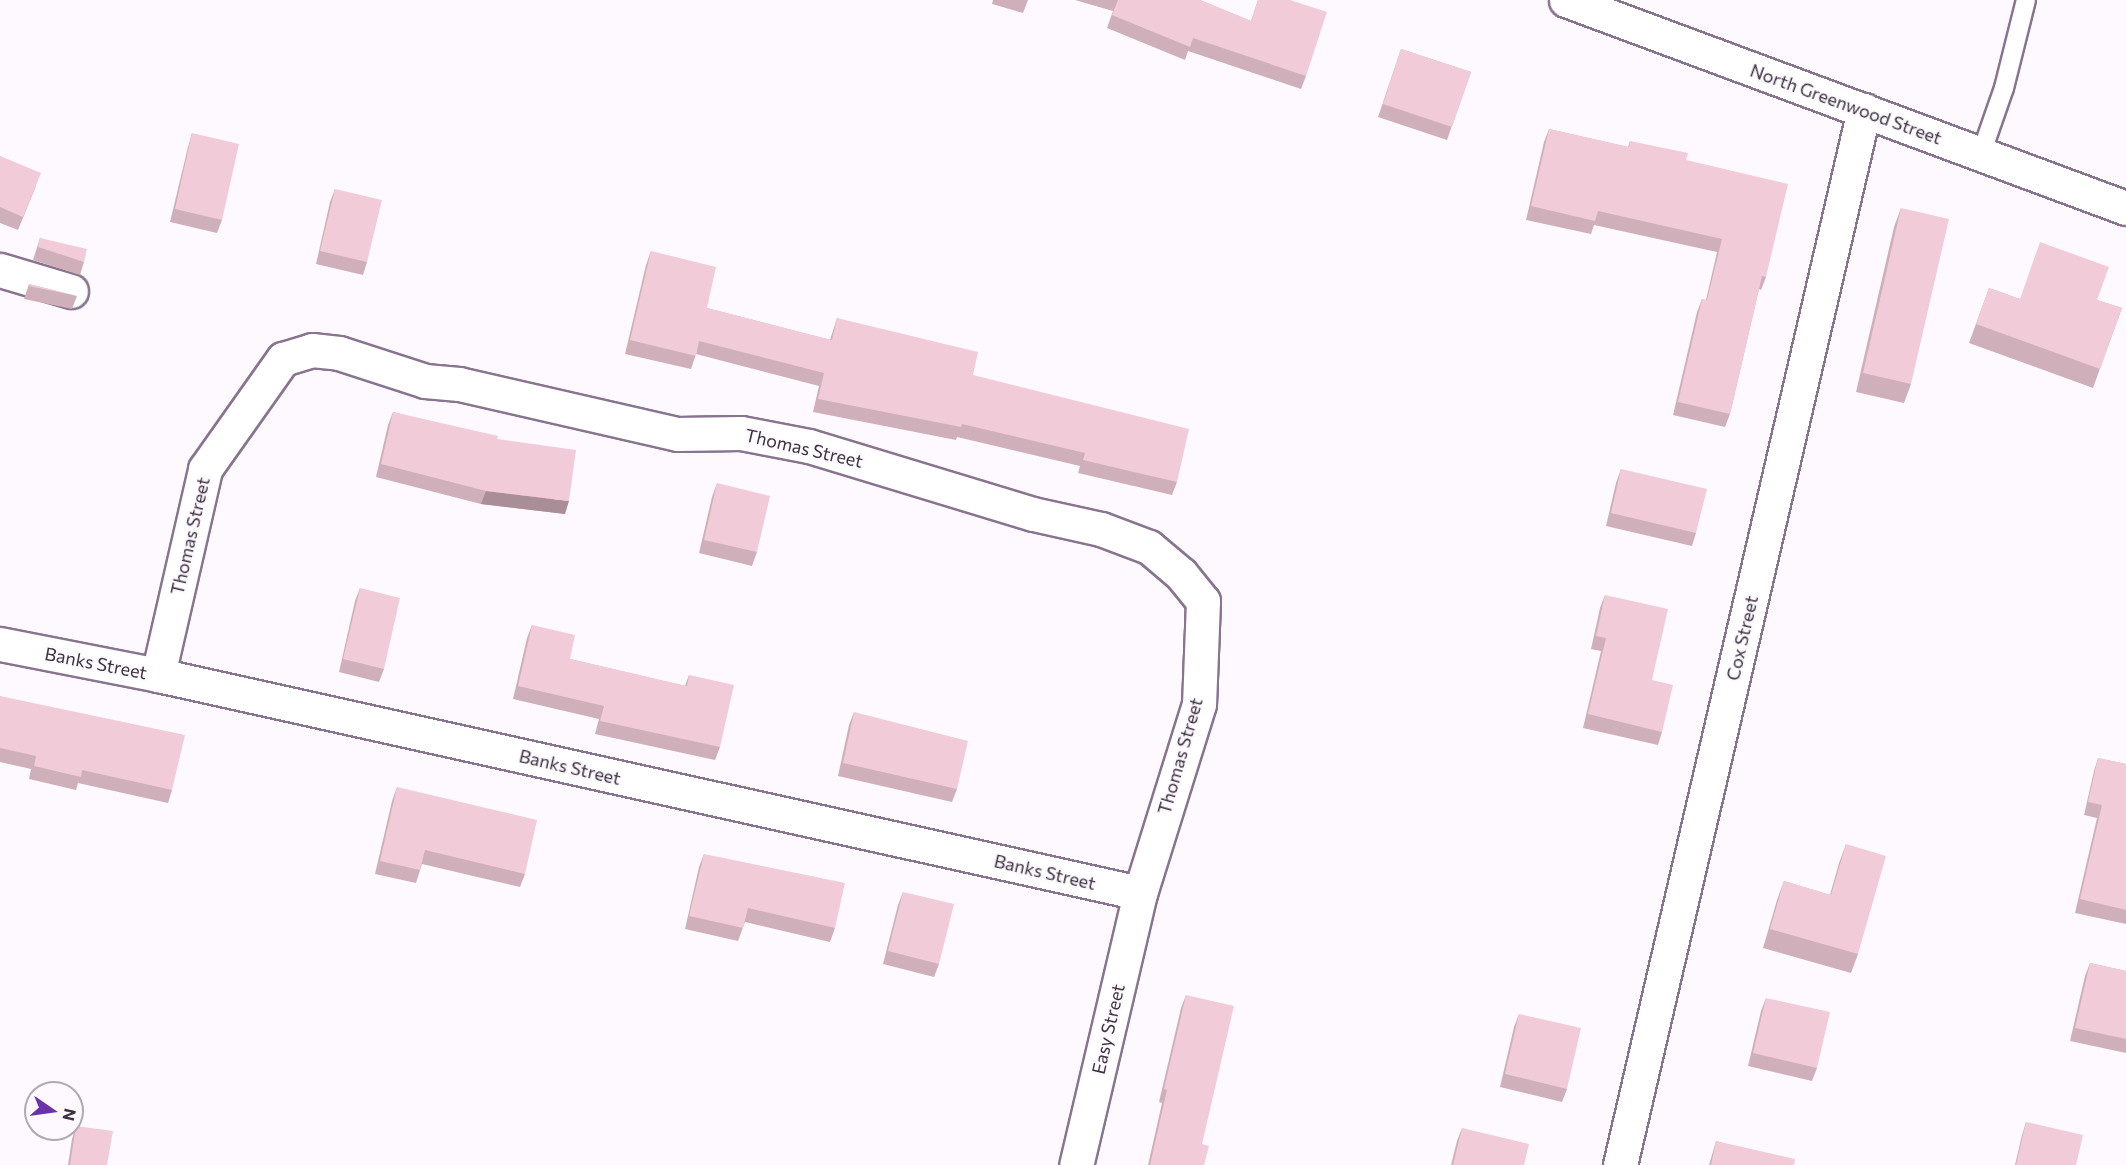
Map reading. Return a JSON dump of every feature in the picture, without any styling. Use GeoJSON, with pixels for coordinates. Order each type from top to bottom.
{"type":"FeatureCollection","features":[{"type":"Feature","properties":{"kind":"street","name":"North Greenwood Street"},"geometry":{"type":"LineString","coordinates":[[1566,0],[2126,208]]}},
{"type":"Feature","properties":{"kind":"street","name":"Cox Street"},"geometry":{"type":"LineString","coordinates":[[1620,1165],[1864,110]]}},
{"type":"Feature","properties":{"kind":"street"},"geometry":{"type":"LineString","coordinates":[[0,270],[71,291]]}},
{"type":"Feature","properties":{"kind":"street","name":"Thomas Street"},"geometry":{"type":"LineString","coordinates":[[158,675],[205,469],[283,359],[298,353],[339,353],[425,381],[459,384],[676,434],[741,433],[809,446],[1033,514],[1101,529],[1149,547],[1181,574],[1203,601],[1198,704],[1140,893]]}},
{"type":"Feature","properties":{"kind":"street","name":"Banks Street"},"geometry":{"type":"LineString","coordinates":[[0,644],[158,675],[1140,893]]}},
{"type":"Feature","properties":{"kind":"street","name":"Easy Street"},"geometry":{"type":"LineString","coordinates":[[1076,1165],[1140,893]]}},
{"type":"Feature","properties":{"kind":"lane"},"geometry":{"type":"LineString","coordinates":[[1981,154],[2004,88],[2026,0]]}},
{"type":"Feature","properties":{"kind":"building"},"geometry":{"type":"Polygon","coordinates":[[[1118,0],[1200,0],[1251,21],[1258,0],[1290,0],[1327,12],[1306,76],[1193,38],[1190,47],[1112,15],[1118,0]]]}},
{"type":"Feature","properties":{"kind":"building"},"geometry":{"type":"Polygon","coordinates":[[[1401,49],[1471,72],[1452,127],[1383,104],[1401,49]]]}},
{"type":"Feature","properties":{"kind":"building"},"geometry":{"type":"Polygon","coordinates":[[[1549,129],[1629,147],[1630,141],[1688,153],[1686,160],[1788,184],[1766,277],[1762,276],[1730,414],[1678,402],[1702,299],[1707,300],[1722,239],[1598,211],[1595,221],[1531,206],[1549,129]]]}},
{"type":"Feature","properties":{"kind":"building"},"geometry":{"type":"Polygon","coordinates":[[[192,133],[239,144],[222,220],[175,209],[192,133]]]}},
{"type":"Feature","properties":{"kind":"building"},"geometry":{"type":"Polygon","coordinates":[[[0,156],[41,173],[23,217],[0,207],[0,156]]]}},
{"type":"Feature","properties":{"kind":"building"},"geometry":{"type":"Polygon","coordinates":[[[335,189],[382,200],[367,262],[320,251],[335,189]]]}},
{"type":"Feature","properties":{"kind":"building"},"geometry":{"type":"Polygon","coordinates":[[[1901,208],[1949,219],[1911,384],[1863,373],[1901,208]]]}},
{"type":"Feature","properties":{"kind":"building"},"geometry":{"type":"Polygon","coordinates":[[[40,238],[87,249],[84,262],[38,247],[40,238]]]}},
{"type":"Feature","properties":{"kind":"building"},"geometry":{"type":"Polygon","coordinates":[[[2040,242],[2109,267],[2097,300],[2122,308],[2100,369],[1976,324],[1989,288],[2020,299],[2040,242]]]}},
{"type":"Feature","properties":{"kind":"building"},"geometry":{"type":"Polygon","coordinates":[[[651,251],[716,267],[707,308],[832,340],[837,318],[978,352],[973,375],[1189,429],[1177,482],[1083,460],[1085,453],[962,424],[961,427],[818,399],[824,373],[699,341],[696,356],[630,340],[651,251]]]}},
{"type":"Feature","properties":{"kind":"building"},"geometry":{"type":"Polygon","coordinates":[[[29,284],[77,296],[29,286],[29,284]]]}},
{"type":"Feature","properties":{"kind":"building"},"geometry":{"type":"Polygon","coordinates":[[[393,412],[498,436],[497,439],[576,450],[569,501],[486,491],[381,464],[393,412]]]}},
{"type":"Feature","properties":{"kind":"building"},"geometry":{"type":"Polygon","coordinates":[[[1621,469],[1707,489],[1696,533],[1611,513],[1621,469]]]}},
{"type":"Feature","properties":{"kind":"building"},"geometry":{"type":"Polygon","coordinates":[[[717,483],[770,496],[757,552],[704,540],[717,483]]]}},
{"type":"Feature","properties":{"kind":"building"},"geometry":{"type":"Polygon","coordinates":[[[360,588],[400,598],[384,669],[343,659],[360,588]]]}},
{"type":"Feature","properties":{"kind":"building"},"geometry":{"type":"Polygon","coordinates":[[[1605,595],[1668,609],[1652,680],[1673,685],[1662,732],[1588,714],[1606,638],[1596,636],[1605,595]]]}},
{"type":"Feature","properties":{"kind":"building"},"geometry":{"type":"Polygon","coordinates":[[[532,625],[575,635],[570,659],[687,686],[689,675],[734,685],[720,747],[600,721],[604,706],[518,686],[532,625]]]}},
{"type":"Feature","properties":{"kind":"building"},"geometry":{"type":"Polygon","coordinates":[[[0,696],[185,735],[172,790],[82,770],[81,777],[34,766],[36,756],[0,748],[0,696]]]}},
{"type":"Feature","properties":{"kind":"building"},"geometry":{"type":"Polygon","coordinates":[[[854,712],[968,741],[957,789],[843,763],[854,712]]]}},
{"type":"Feature","properties":{"kind":"building"},"geometry":{"type":"Polygon","coordinates":[[[2098,758],[2126,764],[2126,910],[2080,899],[2102,805],[2088,802],[2098,758]]]}},
{"type":"Feature","properties":{"kind":"building"},"geometry":{"type":"Polygon","coordinates":[[[397,787],[537,820],[525,874],[425,850],[420,870],[380,861],[397,787]]]}},
{"type":"Feature","properties":{"kind":"building"},"geometry":{"type":"Polygon","coordinates":[[[1846,844],[1886,856],[1858,954],[1770,929],[1784,881],[1831,895],[1846,844]]]}},
{"type":"Feature","properties":{"kind":"building"},"geometry":{"type":"Polygon","coordinates":[[[704,854],[845,883],[835,928],[748,908],[743,928],[689,916],[704,854]]]}},
{"type":"Feature","properties":{"kind":"building"},"geometry":{"type":"Polygon","coordinates":[[[903,892],[954,904],[939,964],[888,951],[903,892]]]}},
{"type":"Feature","properties":{"kind":"building"},"geometry":{"type":"Polygon","coordinates":[[[2090,963],[2126,971],[2126,1039],[2075,1028],[2090,963]]]}},
{"type":"Feature","properties":{"kind":"building"},"geometry":{"type":"Polygon","coordinates":[[[1186,995],[1234,1006],[1202,1144],[1209,1146],[1204,1165],[1150,1165],[1167,1090],[1164,1089],[1186,995]]]}},
{"type":"Feature","properties":{"kind":"building"},"geometry":{"type":"Polygon","coordinates":[[[1766,998],[1830,1012],[1817,1068],[1753,1053],[1766,998]]]}},
{"type":"Feature","properties":{"kind":"building"},"geometry":{"type":"Polygon","coordinates":[[[1519,1014],[1581,1028],[1567,1089],[1505,1074],[1519,1014]]]}},
{"type":"Feature","properties":{"kind":"building"},"geometry":{"type":"Polygon","coordinates":[[[2026,1122],[2083,1135],[2076,1165],[2016,1165],[2026,1122]]]}},
{"type":"Feature","properties":{"kind":"building"},"geometry":{"type":"Polygon","coordinates":[[[84,1127],[113,1131],[107,1165],[70,1165],[74,1141],[84,1141],[84,1127]]]}},
{"type":"Feature","properties":{"kind":"building"},"geometry":{"type":"Polygon","coordinates":[[[1462,1128],[1529,1144],[1524,1165],[1453,1165],[1462,1128]]]}},
{"type":"Feature","properties":{"kind":"building"},"geometry":{"type":"Polygon","coordinates":[[[1716,1141],[1795,1159],[1794,1165],[1711,1165],[1716,1141]]]}}]}
